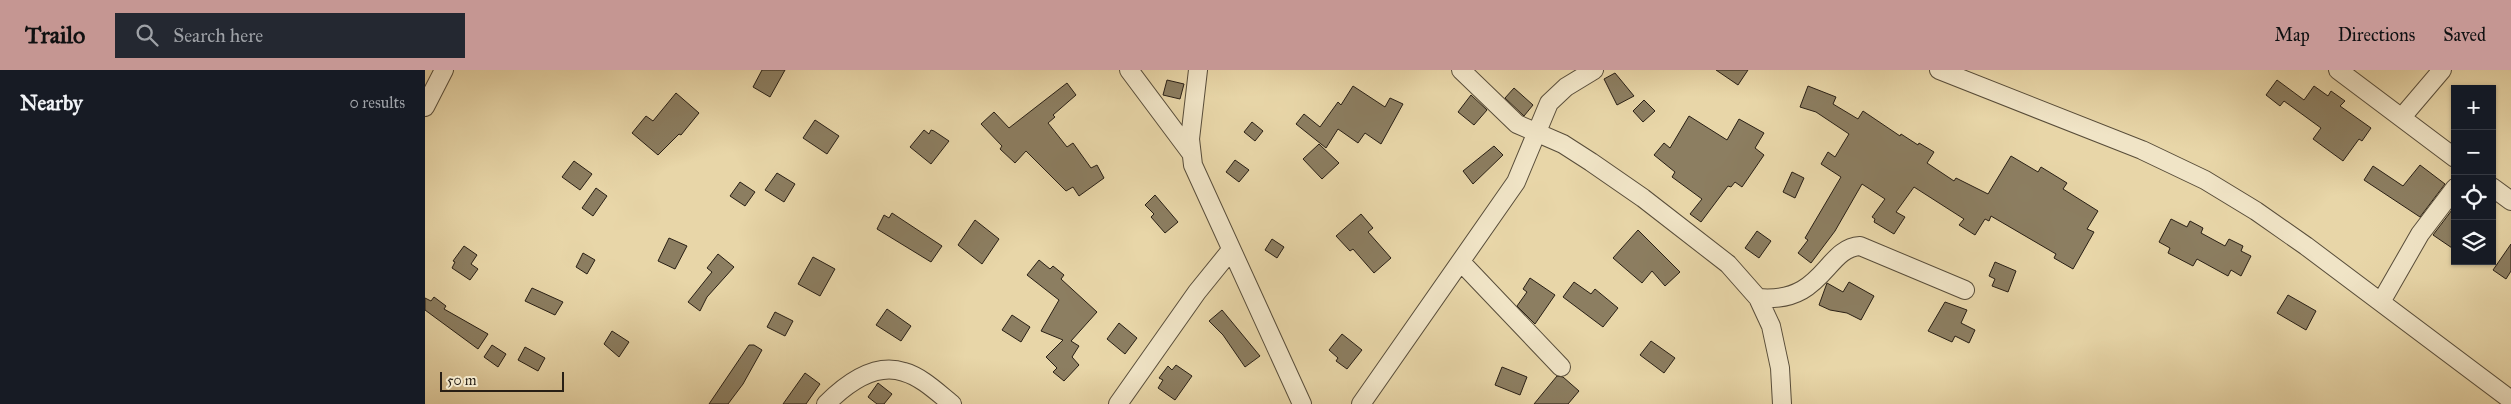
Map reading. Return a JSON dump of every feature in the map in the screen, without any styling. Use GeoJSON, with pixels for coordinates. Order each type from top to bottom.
{"type":"FeatureCollection","features":[{"type":"Feature","properties":{"kind":"street"},"geometry":{"type":"LineString","coordinates":[[425,107],[444,70]]}},
{"type":"Feature","properties":{"kind":"street"},"geometry":{"type":"LineString","coordinates":[[1129,70],[1191,153]]}},
{"type":"Feature","properties":{"kind":"street"},"geometry":{"type":"LineString","coordinates":[[1198,70],[1190,140],[1191,153],[1200,184],[1302,404]]}},
{"type":"Feature","properties":{"kind":"street"},"geometry":{"type":"LineString","coordinates":[[1461,70],[1512,119],[1537,133],[1563,144],[1650,204],[1728,264],[1758,298],[1771,326],[1777,346],[1782,404]]}},
{"type":"Feature","properties":{"kind":"street"},"geometry":{"type":"LineString","coordinates":[[1361,404],[1516,182],[1545,110],[1553,98],[1566,87],[1594,70]]}},
{"type":"Feature","properties":{"kind":"street"},"geometry":{"type":"LineString","coordinates":[[1939,70],[2142,150],[2205,180],[2256,211],[2511,400]]}},
{"type":"Feature","properties":{"kind":"street"},"geometry":{"type":"LineString","coordinates":[[2338,70],[2451,155]]}},
{"type":"Feature","properties":{"kind":"street"},"geometry":{"type":"LineString","coordinates":[[2402,117],[2442,70]]}},
{"type":"Feature","properties":{"kind":"street"},"geometry":{"type":"LineString","coordinates":[[2496,189],[2511,201]]}},
{"type":"Feature","properties":{"kind":"street"},"geometry":{"type":"LineString","coordinates":[[2381,302],[2420,234],[2451,193]]}},
{"type":"Feature","properties":{"kind":"street"},"geometry":{"type":"LineString","coordinates":[[1758,298],[1774,300],[1803,291],[1814,283],[1851,246],[1860,246],[1965,290]]}},
{"type":"Feature","properties":{"kind":"street"},"geometry":{"type":"LineString","coordinates":[[1117,404],[1197,292],[1231,250]]}},
{"type":"Feature","properties":{"kind":"street"},"geometry":{"type":"LineString","coordinates":[[1461,262],[1561,367]]}},
{"type":"Feature","properties":{"kind":"street"},"geometry":{"type":"LineString","coordinates":[[826,404],[858,378],[891,369],[905,372],[923,382],[952,404]]}},
{"type":"Feature","properties":{"kind":"building"},"geometry":{"type":"Polygon","coordinates":[[[762,70],[785,70],[770,97],[753,87],[762,70]]]}},
{"type":"Feature","properties":{"kind":"building"},"geometry":{"type":"Polygon","coordinates":[[[1716,70],[1748,70],[1738,85],[1716,70]]]}},
{"type":"Feature","properties":{"kind":"building"},"geometry":{"type":"Polygon","coordinates":[[[1615,73],[1634,96],[1617,105],[1604,79],[1615,73]]]}},
{"type":"Feature","properties":{"kind":"building"},"geometry":{"type":"Polygon","coordinates":[[[1167,80],[1184,84],[1180,99],[1163,95],[1167,80]]]}},
{"type":"Feature","properties":{"kind":"building"},"geometry":{"type":"Polygon","coordinates":[[[2277,80],[2304,100],[2314,86],[2328,96],[2331,91],[2345,101],[2340,106],[2371,128],[2362,141],[2359,139],[2343,161],[2313,139],[2321,128],[2284,101],[2280,106],[2266,95],[2277,80]]]}},
{"type":"Feature","properties":{"kind":"building"},"geometry":{"type":"Polygon","coordinates":[[[1067,83],[1076,95],[1053,115],[1055,117],[1048,123],[1067,147],[1073,143],[1091,168],[1097,165],[1104,178],[1079,196],[1073,187],[1066,191],[1026,151],[1015,163],[1000,149],[1002,146],[981,124],[994,112],[1009,128],[1067,83]]]}},
{"type":"Feature","properties":{"kind":"building"},"geometry":{"type":"Polygon","coordinates":[[[1353,86],[1385,107],[1390,98],[1403,104],[1381,144],[1365,133],[1358,143],[1338,129],[1326,148],[1296,124],[1304,114],[1320,127],[1338,102],[1341,105],[1353,86]]]}},
{"type":"Feature","properties":{"kind":"building"},"geometry":{"type":"Polygon","coordinates":[[[1808,86],[1836,97],[1833,104],[1858,119],[1863,111],[1900,136],[1901,134],[1918,145],[1919,143],[1934,152],[1927,163],[1954,181],[1956,178],[1988,194],[2011,156],[2038,172],[2041,167],[2067,183],[2063,189],[2098,211],[2087,229],[2094,232],[2073,269],[2054,258],[2056,254],[1991,216],[1989,221],[1985,219],[1975,235],[1959,225],[1964,219],[1914,187],[1896,212],[1905,217],[1894,234],[1874,222],[1875,219],[1872,217],[1885,199],[1862,184],[1835,231],[1811,263],[1798,253],[1808,240],[1805,238],[1841,177],[1821,164],[1828,152],[1835,157],[1849,134],[1816,112],[1800,107],[1808,86]]]}},
{"type":"Feature","properties":{"kind":"building"},"geometry":{"type":"Polygon","coordinates":[[[1514,88],[1533,105],[1524,116],[1505,98],[1514,88]]]}},
{"type":"Feature","properties":{"kind":"building"},"geometry":{"type":"Polygon","coordinates":[[[676,93],[699,113],[681,135],[679,134],[658,155],[632,133],[646,116],[653,121],[676,93]]]}},
{"type":"Feature","properties":{"kind":"building"},"geometry":{"type":"Polygon","coordinates":[[[1471,95],[1487,110],[1474,125],[1458,112],[1471,95]]]}},
{"type":"Feature","properties":{"kind":"building"},"geometry":{"type":"Polygon","coordinates":[[[1644,100],[1655,111],[1643,122],[1633,111],[1644,100]]]}},
{"type":"Feature","properties":{"kind":"building"},"geometry":{"type":"Polygon","coordinates":[[[1689,116],[1727,140],[1739,119],[1764,133],[1755,148],[1764,155],[1742,187],[1735,182],[1731,187],[1728,186],[1701,222],[1690,214],[1702,199],[1672,177],[1675,172],[1654,155],[1664,143],[1670,148],[1689,116]]]}},
{"type":"Feature","properties":{"kind":"building"},"geometry":{"type":"Polygon","coordinates":[[[815,120],[839,136],[827,154],[803,138],[815,120]]]}},
{"type":"Feature","properties":{"kind":"building"},"geometry":{"type":"Polygon","coordinates":[[[1252,122],[1263,131],[1255,141],[1244,132],[1252,122]]]}},
{"type":"Feature","properties":{"kind":"building"},"geometry":{"type":"Polygon","coordinates":[[[924,130],[929,134],[931,130],[934,131],[949,141],[931,164],[910,147],[924,130]]]}},
{"type":"Feature","properties":{"kind":"building"},"geometry":{"type":"Polygon","coordinates":[[[1319,144],[1339,163],[1322,179],[1303,159],[1319,144]]]}},
{"type":"Feature","properties":{"kind":"building"},"geometry":{"type":"Polygon","coordinates":[[[1494,146],[1503,155],[1473,184],[1463,171],[1494,146]]]}},
{"type":"Feature","properties":{"kind":"building"},"geometry":{"type":"Polygon","coordinates":[[[1235,160],[1249,170],[1239,182],[1226,172],[1235,160]]]}},
{"type":"Feature","properties":{"kind":"building"},"geometry":{"type":"Polygon","coordinates":[[[574,161],[592,174],[580,190],[562,177],[574,161]]]}},
{"type":"Feature","properties":{"kind":"building"},"geometry":{"type":"Polygon","coordinates":[[[2420,165],[2445,184],[2420,217],[2364,180],[2373,166],[2403,186],[2420,165]]]}},
{"type":"Feature","properties":{"kind":"building"},"geometry":{"type":"Polygon","coordinates":[[[1792,172],[1804,178],[1795,198],[1783,192],[1792,172]]]}},
{"type":"Feature","properties":{"kind":"building"},"geometry":{"type":"Polygon","coordinates":[[[777,173],[795,184],[784,202],[765,190],[777,173]]]}},
{"type":"Feature","properties":{"kind":"building"},"geometry":{"type":"Polygon","coordinates":[[[740,182],[755,192],[745,206],[730,196],[740,182]]]}},
{"type":"Feature","properties":{"kind":"building"},"geometry":{"type":"Polygon","coordinates":[[[596,188],[607,196],[593,216],[582,208],[596,188]]]}},
{"type":"Feature","properties":{"kind":"building"},"geometry":{"type":"Polygon","coordinates":[[[1155,195],[1178,222],[1165,233],[1151,217],[1154,214],[1145,205],[1155,195]]]}},
{"type":"Feature","properties":{"kind":"building"},"geometry":{"type":"Polygon","coordinates":[[[2451,211],[2451,247],[2433,235],[2451,211]]]}},
{"type":"Feature","properties":{"kind":"building"},"geometry":{"type":"Polygon","coordinates":[[[892,213],[942,246],[931,262],[877,229],[884,215],[889,218],[892,213]]]}},
{"type":"Feature","properties":{"kind":"building"},"geometry":{"type":"Polygon","coordinates":[[[1361,214],[1373,228],[1368,232],[1391,258],[1374,273],[1353,249],[1350,251],[1336,236],[1361,214]]]}},
{"type":"Feature","properties":{"kind":"building"},"geometry":{"type":"Polygon","coordinates":[[[2171,219],[2187,227],[2190,221],[2203,228],[2201,233],[2225,246],[2229,239],[2243,246],[2241,251],[2251,256],[2241,276],[2231,270],[2228,276],[2197,259],[2193,266],[2168,253],[2170,248],[2159,242],[2171,219]]]}},
{"type":"Feature","properties":{"kind":"building"},"geometry":{"type":"Polygon","coordinates":[[[975,220],[999,239],[982,264],[958,245],[975,220]]]}},
{"type":"Feature","properties":{"kind":"building"},"geometry":{"type":"Polygon","coordinates":[[[1638,230],[1680,272],[1665,286],[1652,271],[1642,283],[1613,258],[1638,230]]]}},
{"type":"Feature","properties":{"kind":"building"},"geometry":{"type":"Polygon","coordinates":[[[1757,231],[1771,241],[1759,258],[1745,248],[1757,231]]]}},
{"type":"Feature","properties":{"kind":"building"},"geometry":{"type":"Polygon","coordinates":[[[669,238],[687,246],[675,269],[658,261],[669,238]]]}},
{"type":"Feature","properties":{"kind":"building"},"geometry":{"type":"Polygon","coordinates":[[[1272,239],[1284,247],[1277,258],[1265,250],[1272,239]]]}},
{"type":"Feature","properties":{"kind":"building"},"geometry":{"type":"Polygon","coordinates":[[[2511,244],[2511,271],[2506,279],[2493,270],[2511,244]]]}},
{"type":"Feature","properties":{"kind":"building"},"geometry":{"type":"Polygon","coordinates":[[[464,246],[477,255],[471,264],[478,269],[470,280],[452,268],[455,262],[453,261],[464,246]]]}},
{"type":"Feature","properties":{"kind":"building"},"geometry":{"type":"Polygon","coordinates":[[[583,253],[595,260],[587,274],[576,267],[583,253]]]}},
{"type":"Feature","properties":{"kind":"building"},"geometry":{"type":"Polygon","coordinates":[[[718,254],[734,267],[707,297],[700,311],[688,302],[712,272],[707,268],[718,254]]]}},
{"type":"Feature","properties":{"kind":"building"},"geometry":{"type":"Polygon","coordinates":[[[813,257],[835,269],[820,296],[798,284],[813,257]]]}},
{"type":"Feature","properties":{"kind":"building"},"geometry":{"type":"Polygon","coordinates":[[[1039,260],[1050,269],[1053,266],[1064,275],[1061,279],[1097,312],[1071,341],[1079,346],[1072,357],[1079,365],[1064,381],[1053,372],[1057,368],[1046,357],[1063,340],[1041,331],[1059,300],[1027,275],[1039,260]]]}},
{"type":"Feature","properties":{"kind":"building"},"geometry":{"type":"Polygon","coordinates":[[[1995,262],[2016,271],[2008,292],[1992,286],[1995,279],[1989,276],[1995,262]]]}},
{"type":"Feature","properties":{"kind":"building"},"geometry":{"type":"Polygon","coordinates":[[[1530,278],[1555,295],[1535,324],[1517,306],[1527,292],[1523,289],[1530,278]]]}},
{"type":"Feature","properties":{"kind":"building"},"geometry":{"type":"Polygon","coordinates":[[[1574,282],[1591,294],[1595,289],[1618,308],[1603,327],[1563,297],[1574,282]]]}},
{"type":"Feature","properties":{"kind":"building"},"geometry":{"type":"Polygon","coordinates":[[[1849,282],[1874,296],[1861,320],[1847,313],[1830,310],[1819,305],[1827,283],[1843,292],[1849,282]]]}},
{"type":"Feature","properties":{"kind":"building"},"geometry":{"type":"Polygon","coordinates":[[[532,288],[563,302],[555,315],[525,301],[532,288]]]}},
{"type":"Feature","properties":{"kind":"building"},"geometry":{"type":"Polygon","coordinates":[[[2288,295],[2316,311],[2306,330],[2277,313],[2288,295]]]}},
{"type":"Feature","properties":{"kind":"building"},"geometry":{"type":"Polygon","coordinates":[[[434,297],[446,306],[444,309],[488,334],[478,349],[425,310],[425,298],[431,301],[434,297]]]}},
{"type":"Feature","properties":{"kind":"building"},"geometry":{"type":"Polygon","coordinates":[[[1945,302],[1967,310],[1961,323],[1975,330],[1969,343],[1955,336],[1952,342],[1928,331],[1945,302]]]}},
{"type":"Feature","properties":{"kind":"building"},"geometry":{"type":"Polygon","coordinates":[[[887,309],[911,326],[901,341],[876,325],[887,309]]]}},
{"type":"Feature","properties":{"kind":"building"},"geometry":{"type":"Polygon","coordinates":[[[1222,310],[1260,356],[1245,367],[1223,335],[1209,321],[1222,310]]]}},
{"type":"Feature","properties":{"kind":"building"},"geometry":{"type":"Polygon","coordinates":[[[775,312],[793,321],[785,336],[767,327],[775,312]]]}},
{"type":"Feature","properties":{"kind":"building"},"geometry":{"type":"Polygon","coordinates":[[[1012,315],[1030,327],[1021,342],[1002,330],[1012,315]]]}},
{"type":"Feature","properties":{"kind":"building"},"geometry":{"type":"Polygon","coordinates":[[[1119,323],[1137,338],[1125,354],[1107,339],[1119,323]]]}},
{"type":"Feature","properties":{"kind":"building"},"geometry":{"type":"Polygon","coordinates":[[[612,331],[629,342],[619,357],[604,344],[612,331]]]}},
{"type":"Feature","properties":{"kind":"building"},"geometry":{"type":"Polygon","coordinates":[[[1342,334],[1362,350],[1347,369],[1336,361],[1338,358],[1329,350],[1342,334]]]}},
{"type":"Feature","properties":{"kind":"building"},"geometry":{"type":"Polygon","coordinates":[[[1651,341],[1675,358],[1664,373],[1640,355],[1651,341]]]}},
{"type":"Feature","properties":{"kind":"building"},"geometry":{"type":"Polygon","coordinates":[[[492,345],[506,354],[498,367],[484,357],[492,345]]]}},
{"type":"Feature","properties":{"kind":"building"},"geometry":{"type":"Polygon","coordinates":[[[749,345],[754,345],[762,350],[743,384],[728,404],[709,404],[749,345]]]}},
{"type":"Feature","properties":{"kind":"building"},"geometry":{"type":"Polygon","coordinates":[[[525,347],[545,358],[538,371],[518,360],[525,347]]]}},
{"type":"Feature","properties":{"kind":"building"},"geometry":{"type":"Polygon","coordinates":[[[1176,365],[1192,376],[1175,400],[1158,388],[1163,380],[1159,378],[1168,366],[1172,370],[1176,365]]]}},
{"type":"Feature","properties":{"kind":"building"},"geometry":{"type":"Polygon","coordinates":[[[1502,367],[1527,377],[1520,395],[1495,385],[1502,367]]]}},
{"type":"Feature","properties":{"kind":"building"},"geometry":{"type":"Polygon","coordinates":[[[805,373],[820,384],[806,404],[783,404],[805,373]]]}},
{"type":"Feature","properties":{"kind":"building"},"geometry":{"type":"Polygon","coordinates":[[[1557,376],[1563,377],[1579,391],[1568,404],[1534,404],[1557,376]]]}},
{"type":"Feature","properties":{"kind":"building"},"geometry":{"type":"Polygon","coordinates":[[[878,383],[892,394],[884,404],[877,404],[868,397],[878,383]]]}}]}
